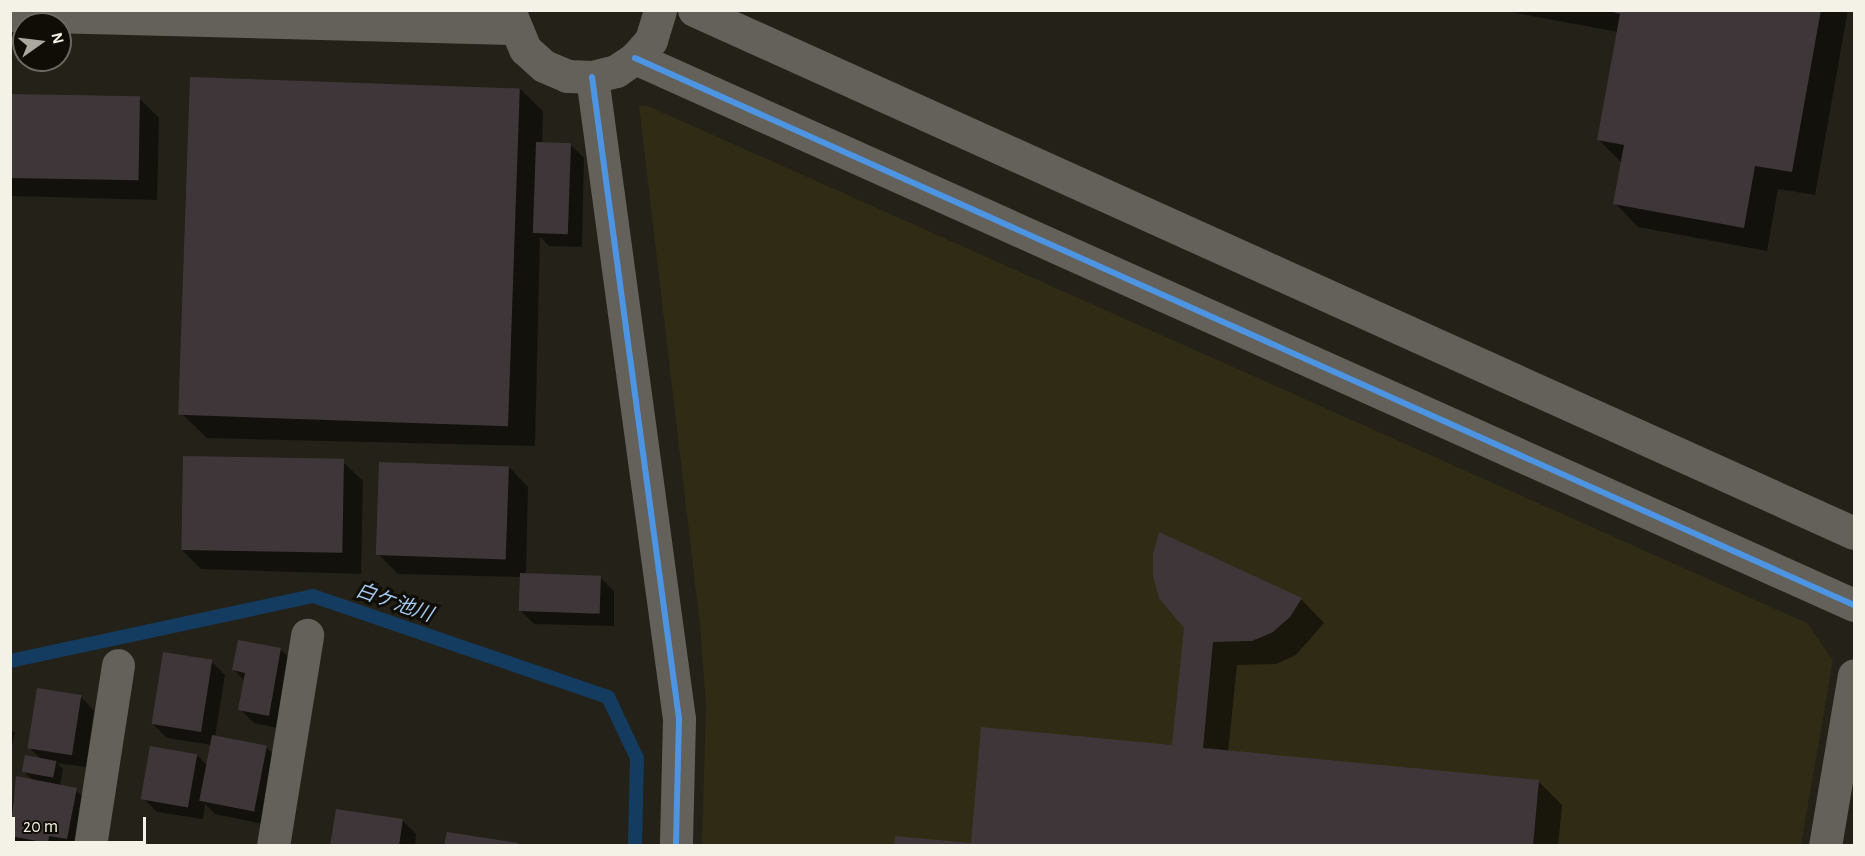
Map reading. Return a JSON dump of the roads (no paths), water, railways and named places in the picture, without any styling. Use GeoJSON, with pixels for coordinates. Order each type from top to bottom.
{"type":"FeatureCollection","features":[{"type":"Feature","properties":{"kind":"street"},"geometry":{"type":"LineString","coordinates":[[10,15],[511,19],[525,49],[544,66],[567,76],[592,77],[616,71],[635,58],[651,40],[660,10]]}},
{"type":"Feature","properties":{"kind":"street"},"geometry":{"type":"LineString","coordinates":[[694,10],[1854,533]]}},
{"type":"Feature","properties":{"kind":"street"},"geometry":{"type":"LineString","coordinates":[[635,58],[1854,605]]}},
{"type":"Feature","properties":{"kind":"street"},"geometry":{"type":"LineString","coordinates":[[592,77],[679,719],[676,846]]}},
{"type":"Feature","properties":{"kind":"street"},"geometry":{"type":"LineString","coordinates":[[273,846],[307,635]]}},
{"type":"Feature","properties":{"kind":"street"},"geometry":{"type":"LineString","coordinates":[[90,846],[118,665]]}},
{"type":"Feature","properties":{"kind":"street"},"geometry":{"type":"LineString","coordinates":[[1825,846],[1854,675]]}},
{"type":"Feature","properties":{"kind":"waterway","name":"白ケ池川"},"geometry":{"type":"LineString","coordinates":[[10,661],[313,596],[608,697],[637,758],[635,846]]}}]}
